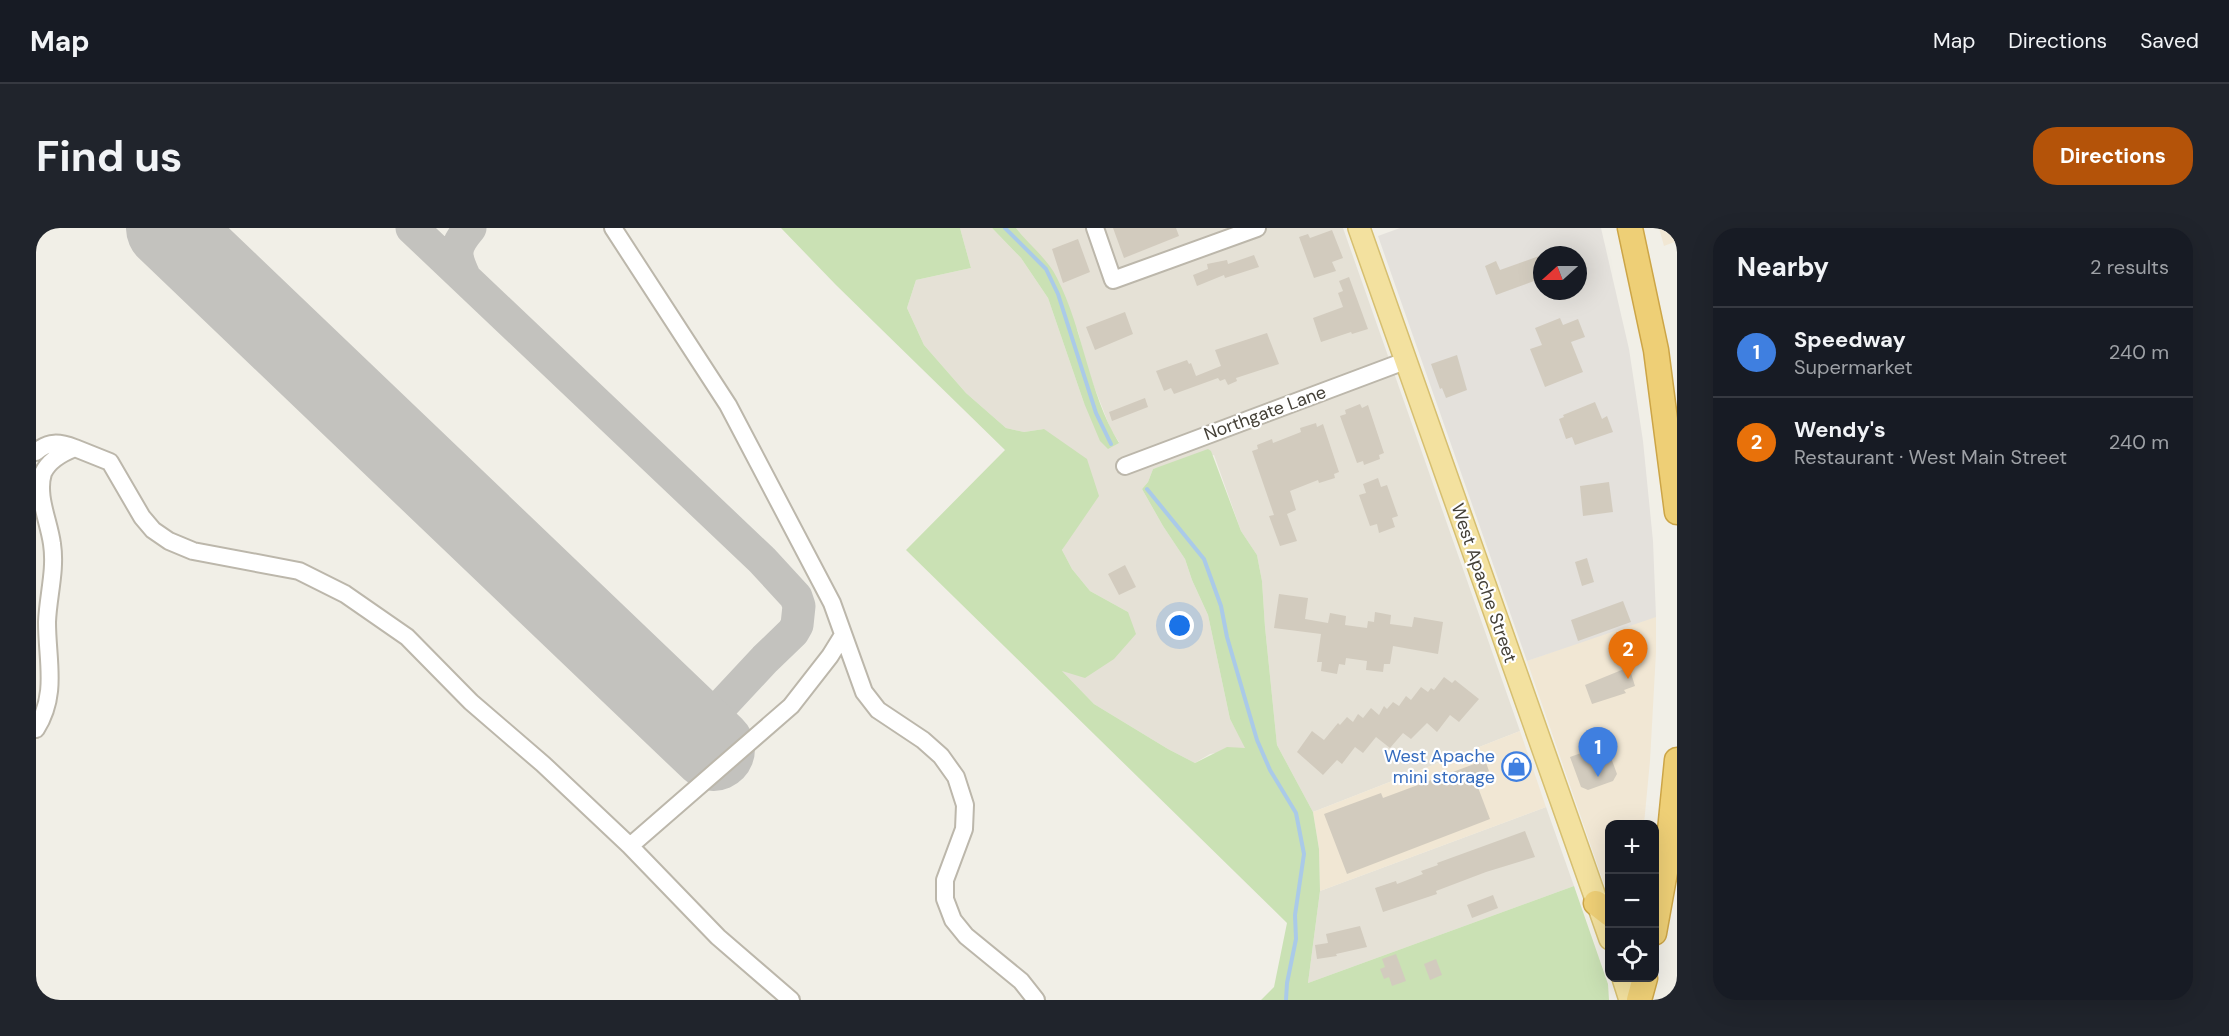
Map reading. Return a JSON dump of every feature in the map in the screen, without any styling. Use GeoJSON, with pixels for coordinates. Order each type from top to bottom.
{"type":"FeatureCollection","features":[{"type":"Feature","properties":{"kind":"highway"},"geometry":{"type":"LineString","coordinates":[[1629,228],[1673,436],[1677,512]]}},
{"type":"Feature","properties":{"kind":"highway"},"geometry":{"type":"LineString","coordinates":[[1659,888],[1672,816],[1677,760]]}},
{"type":"Feature","properties":{"kind":"highway"},"geometry":{"type":"LineString","coordinates":[[1639,1000],[1644,982]]}},
{"type":"Feature","properties":{"kind":"main road","name":"West Apache Street"},"geometry":{"type":"LineString","coordinates":[[1359,228],[1603,908],[1608,928]]}},
{"type":"Feature","properties":{"kind":"main road"},"geometry":{"type":"LineString","coordinates":[[1624,982],[1630,1000]]}},
{"type":"Feature","properties":{"kind":"street"},"geometry":{"type":"LineString","coordinates":[[613,228],[728,405],[832,603],[864,692],[878,710],[923,740],[941,756],[956,777],[965,805],[964,829],[945,880],[945,898],[953,920],[966,936],[1021,981],[1036,1000]]}},
{"type":"Feature","properties":{"kind":"street"},"geometry":{"type":"LineString","coordinates":[[1095,228],[1113,280],[1257,228]]}},
{"type":"Feature","properties":{"kind":"street","name":"Northgate Lane"},"geometry":{"type":"LineString","coordinates":[[1125,466],[1405,361]]}},
{"type":"Feature","properties":{"kind":"street"},"geometry":{"type":"LineString","coordinates":[[36,452],[50,443],[60,443],[110,462],[142,517],[153,530],[169,541],[194,550],[299,571],[345,594],[379,616],[407,637],[471,702],[543,764],[630,846],[718,937],[791,1000]]}},
{"type":"Feature","properties":{"kind":"street"},"geometry":{"type":"LineString","coordinates":[[36,729],[45,714],[49,693],[47,621],[53,574],[52,544],[39,497],[42,474],[48,464],[75,448]]}},
{"type":"Feature","properties":{"kind":"street"},"geometry":{"type":"LineString","coordinates":[[630,846],[791,706],[830,656],[843,635]]}},
{"type":"Feature","properties":{"kind":"shaded area"},"geometry":{"type":"Polygon","coordinates":[[[960,228],[992,228],[1021,258],[1048,298],[1084,403],[1115,444],[1119,442],[1111,430],[1088,371],[1078,331],[1028,243],[1016,228],[1343,228],[1520,731],[1313,812],[1277,745],[1262,581],[1257,555],[1241,531],[1214,455],[1153,469],[1148,482],[1142,489],[1185,559],[1208,615],[1230,719],[1246,748],[1210,754],[1195,763],[1094,704],[1061,670],[1128,612],[1090,591],[1072,569],[1062,550],[1069,538],[1044,429],[1024,432],[1006,428],[966,393],[924,345],[907,308],[916,280],[971,268],[960,228]]]}},
{"type":"Feature","properties":{"kind":"shaded area"},"geometry":{"type":"Polygon","coordinates":[[[1400,228],[1601,228],[1629,349],[1643,441],[1653,541],[1656,617],[1527,661],[1378,236],[1400,228]]]}},
{"type":"Feature","properties":{"kind":"shaded area"},"geometry":{"type":"Polygon","coordinates":[[[1659,228],[1677,228],[1677,241],[1664,246],[1659,228]]]}},
{"type":"Feature","properties":{"kind":"shaded area"},"geometry":{"type":"Polygon","coordinates":[[[1650,617],[1656,617],[1650,761],[1644,820],[1605,820],[1605,886],[1527,661],[1650,617]]]}},
{"type":"Feature","properties":{"kind":"shaded area"},"geometry":{"type":"Polygon","coordinates":[[[1520,731],[1546,807],[1320,891],[1319,849],[1313,812],[1520,731]]]}},
{"type":"Feature","properties":{"kind":"shaded area"},"geometry":{"type":"Polygon","coordinates":[[[1546,807],[1574,886],[1308,983],[1320,891],[1546,807]]]}},
{"type":"Feature","properties":{"kind":"green space"},"geometry":{"type":"Polygon","coordinates":[[[781,228],[960,228],[971,268],[916,280],[907,308],[924,345],[966,393],[1006,428],[1024,432],[1044,429],[1087,459],[1099,496],[1062,550],[1072,569],[1090,591],[1128,612],[1136,634],[1114,659],[1085,678],[1062,671],[1094,704],[1195,763],[1227,747],[1245,748],[1230,719],[1208,615],[1185,559],[1142,489],[1148,482],[1153,469],[1208,449],[1211,451],[1241,531],[1257,555],[1262,581],[1277,745],[1313,812],[1319,849],[1320,891],[1308,983],[1574,886],[1605,975],[1605,982],[1608,984],[1609,1000],[1261,1000],[1274,987],[1287,923],[906,550],[1005,450],[781,228]]]}},
{"type":"Feature","properties":{"kind":"green space"},"geometry":{"type":"Polygon","coordinates":[[[992,228],[1016,228],[1053,271],[1074,319],[1100,403],[1119,443],[1108,449],[1100,441],[1084,403],[1048,298],[1021,258],[992,228]]]}},
{"type":"Feature","properties":{"kind":"building"},"geometry":{"type":"Polygon","coordinates":[[[1113,228],[1176,228],[1179,236],[1124,258],[1113,228]]]}},
{"type":"Feature","properties":{"kind":"building"},"geometry":{"type":"Polygon","coordinates":[[[1332,230],[1343,258],[1332,262],[1336,271],[1314,278],[1299,237],[1308,234],[1310,238],[1332,230]]]}},
{"type":"Feature","properties":{"kind":"building"},"geometry":{"type":"Polygon","coordinates":[[[1078,239],[1090,272],[1063,283],[1052,249],[1078,239]]]}},
{"type":"Feature","properties":{"kind":"building"},"geometry":{"type":"Polygon","coordinates":[[[1254,255],[1259,267],[1225,278],[1224,275],[1197,286],[1193,275],[1208,269],[1207,264],[1227,260],[1228,264],[1254,255]]]}},
{"type":"Feature","properties":{"kind":"building"},"geometry":{"type":"Polygon","coordinates":[[[1533,258],[1533,281],[1496,295],[1485,266],[1496,261],[1500,270],[1533,258]]]}},
{"type":"Feature","properties":{"kind":"building"},"geometry":{"type":"Polygon","coordinates":[[[1349,277],[1368,329],[1321,342],[1313,318],[1343,307],[1338,293],[1343,291],[1339,281],[1349,277]]]}},
{"type":"Feature","properties":{"kind":"building"},"geometry":{"type":"Polygon","coordinates":[[[1125,312],[1133,334],[1095,350],[1086,327],[1125,312]]]}},
{"type":"Feature","properties":{"kind":"building"},"geometry":{"type":"Polygon","coordinates":[[[1560,318],[1563,325],[1578,319],[1585,337],[1571,342],[1583,372],[1545,387],[1530,349],[1542,345],[1535,328],[1560,318]]]}},
{"type":"Feature","properties":{"kind":"building"},"geometry":{"type":"Polygon","coordinates":[[[1267,333],[1279,364],[1236,378],[1237,381],[1228,385],[1225,379],[1220,381],[1218,378],[1174,394],[1171,388],[1164,391],[1156,371],[1187,360],[1189,364],[1191,363],[1196,376],[1221,366],[1215,350],[1267,333]]]}},
{"type":"Feature","properties":{"kind":"building"},"geometry":{"type":"Polygon","coordinates":[[[1457,355],[1467,390],[1446,398],[1442,388],[1440,389],[1431,364],[1457,355]]]}},
{"type":"Feature","properties":{"kind":"building"},"geometry":{"type":"Polygon","coordinates":[[[1145,398],[1148,407],[1112,421],[1109,412],[1145,398]]]}},
{"type":"Feature","properties":{"kind":"building"},"geometry":{"type":"Polygon","coordinates":[[[1595,402],[1602,419],[1607,416],[1613,432],[1575,445],[1572,437],[1566,439],[1559,419],[1564,417],[1563,415],[1595,402]]]}},
{"type":"Feature","properties":{"kind":"building"},"geometry":{"type":"Polygon","coordinates":[[[1360,404],[1362,408],[1368,405],[1384,453],[1379,455],[1380,459],[1364,465],[1363,461],[1357,463],[1340,416],[1346,414],[1345,410],[1360,404]]]}},
{"type":"Feature","properties":{"kind":"building"},"geometry":{"type":"Polygon","coordinates":[[[1316,423],[1317,427],[1323,424],[1339,472],[1334,474],[1335,478],[1319,483],[1318,480],[1290,491],[1296,510],[1287,514],[1297,541],[1280,546],[1269,516],[1274,515],[1252,451],[1258,449],[1257,445],[1272,439],[1273,443],[1301,432],[1300,428],[1316,423]]]}},
{"type":"Feature","properties":{"kind":"building"},"geometry":{"type":"Polygon","coordinates":[[[1378,478],[1381,487],[1387,485],[1398,516],[1392,518],[1395,527],[1379,533],[1377,524],[1370,526],[1359,495],[1366,493],[1363,484],[1378,478]]]}},
{"type":"Feature","properties":{"kind":"building"},"geometry":{"type":"Polygon","coordinates":[[[1609,482],[1613,512],[1583,516],[1580,486],[1609,482]]]}},
{"type":"Feature","properties":{"kind":"building"},"geometry":{"type":"Polygon","coordinates":[[[1587,558],[1594,582],[1582,586],[1575,562],[1587,558]]]}},
{"type":"Feature","properties":{"kind":"building"},"geometry":{"type":"Polygon","coordinates":[[[1125,565],[1136,587],[1119,595],[1108,574],[1125,565]]]}},
{"type":"Feature","properties":{"kind":"building"},"geometry":{"type":"Polygon","coordinates":[[[1279,594],[1308,598],[1305,619],[1328,623],[1330,613],[1346,616],[1345,625],[1367,628],[1368,621],[1374,622],[1375,612],[1391,615],[1390,624],[1412,627],[1414,617],[1443,622],[1438,654],[1393,646],[1390,664],[1384,664],[1383,672],[1366,670],[1367,661],[1346,658],[1345,665],[1339,664],[1337,674],[1321,671],[1322,662],[1317,662],[1321,634],[1274,628],[1279,594]]]}},
{"type":"Feature","properties":{"kind":"building"},"geometry":{"type":"Polygon","coordinates":[[[1623,601],[1631,622],[1578,641],[1571,620],[1623,601]]]}},
{"type":"Feature","properties":{"kind":"building"},"geometry":{"type":"Polygon","coordinates":[[[1629,667],[1635,686],[1624,690],[1626,693],[1592,704],[1585,685],[1629,667]]]}},
{"type":"Feature","properties":{"kind":"building"},"geometry":{"type":"Polygon","coordinates":[[[1444,677],[1452,683],[1455,680],[1479,699],[1459,722],[1450,715],[1437,732],[1427,723],[1411,739],[1403,733],[1390,748],[1376,737],[1363,753],[1355,747],[1342,764],[1337,760],[1323,775],[1297,752],[1312,731],[1324,740],[1338,723],[1340,725],[1347,717],[1353,722],[1358,714],[1363,718],[1371,708],[1379,715],[1384,706],[1387,709],[1393,702],[1399,706],[1406,696],[1411,700],[1421,687],[1428,692],[1431,688],[1434,690],[1444,677]]]}},
{"type":"Feature","properties":{"kind":"building"},"geometry":{"type":"Polygon","coordinates":[[[1606,744],[1617,774],[1613,781],[1588,790],[1581,787],[1570,757],[1606,744]]]}},
{"type":"Feature","properties":{"kind":"building"},"geometry":{"type":"Polygon","coordinates":[[[1485,760],[1489,771],[1474,777],[1490,819],[1347,874],[1324,814],[1381,793],[1383,798],[1485,760]]]}},
{"type":"Feature","properties":{"kind":"building"},"geometry":{"type":"Polygon","coordinates":[[[1525,831],[1535,857],[1486,872],[1436,891],[1437,894],[1383,912],[1375,888],[1396,881],[1397,884],[1423,874],[1421,871],[1438,865],[1437,863],[1525,831]]]}},
{"type":"Feature","properties":{"kind":"building"},"geometry":{"type":"Polygon","coordinates":[[[1493,895],[1498,908],[1472,918],[1467,905],[1493,895]]]}},
{"type":"Feature","properties":{"kind":"building"},"geometry":{"type":"Polygon","coordinates":[[[1360,926],[1367,947],[1317,959],[1315,945],[1328,943],[1326,934],[1360,926]]]}},
{"type":"Feature","properties":{"kind":"building"},"geometry":{"type":"Polygon","coordinates":[[[1396,954],[1406,981],[1392,986],[1389,977],[1384,979],[1380,969],[1385,967],[1382,959],[1396,954]]]}},
{"type":"Feature","properties":{"kind":"building"},"geometry":{"type":"Polygon","coordinates":[[[1436,959],[1442,975],[1430,980],[1424,964],[1436,959]]]}},
{"type":"Feature","properties":{"kind":"waterway"},"geometry":{"type":"LineString","coordinates":[[1005,228],[1046,269],[1058,294],[1096,413],[1111,444]]}},
{"type":"Feature","properties":{"kind":"waterway"},"geometry":{"type":"LineString","coordinates":[[1147,489],[1204,559],[1221,606],[1227,637],[1257,740],[1270,770],[1296,813],[1304,854],[1295,915],[1296,939],[1286,1000]]}},
{"type":"Feature","properties":{"kind":"taxiway"},"geometry":{"type":"LineString","coordinates":[[412,228],[762,560],[796,597],[799,606],[797,625],[793,632],[696,733]]}},
{"type":"Feature","properties":{"kind":"taxiway"},"geometry":{"type":"LineString","coordinates":[[465,278],[457,252],[460,241],[470,228]]}},
{"type":"Feature","properties":{"kind":"runway"},"geometry":{"type":"LineString","coordinates":[[168,228],[713,749]]}},
{"type":"Feature","properties":{"kind":"place","name":"Wendy's"},"geometry":{"type":"Point","coordinates":[1628,679]}},
{"type":"Feature","properties":{"kind":"place","name":"West Apache mini storage"},"geometry":{"type":"Point","coordinates":[1516,766]}},
{"type":"Feature","properties":{"kind":"place","name":"Speedway"},"geometry":{"type":"Point","coordinates":[1598,777]}}]}
